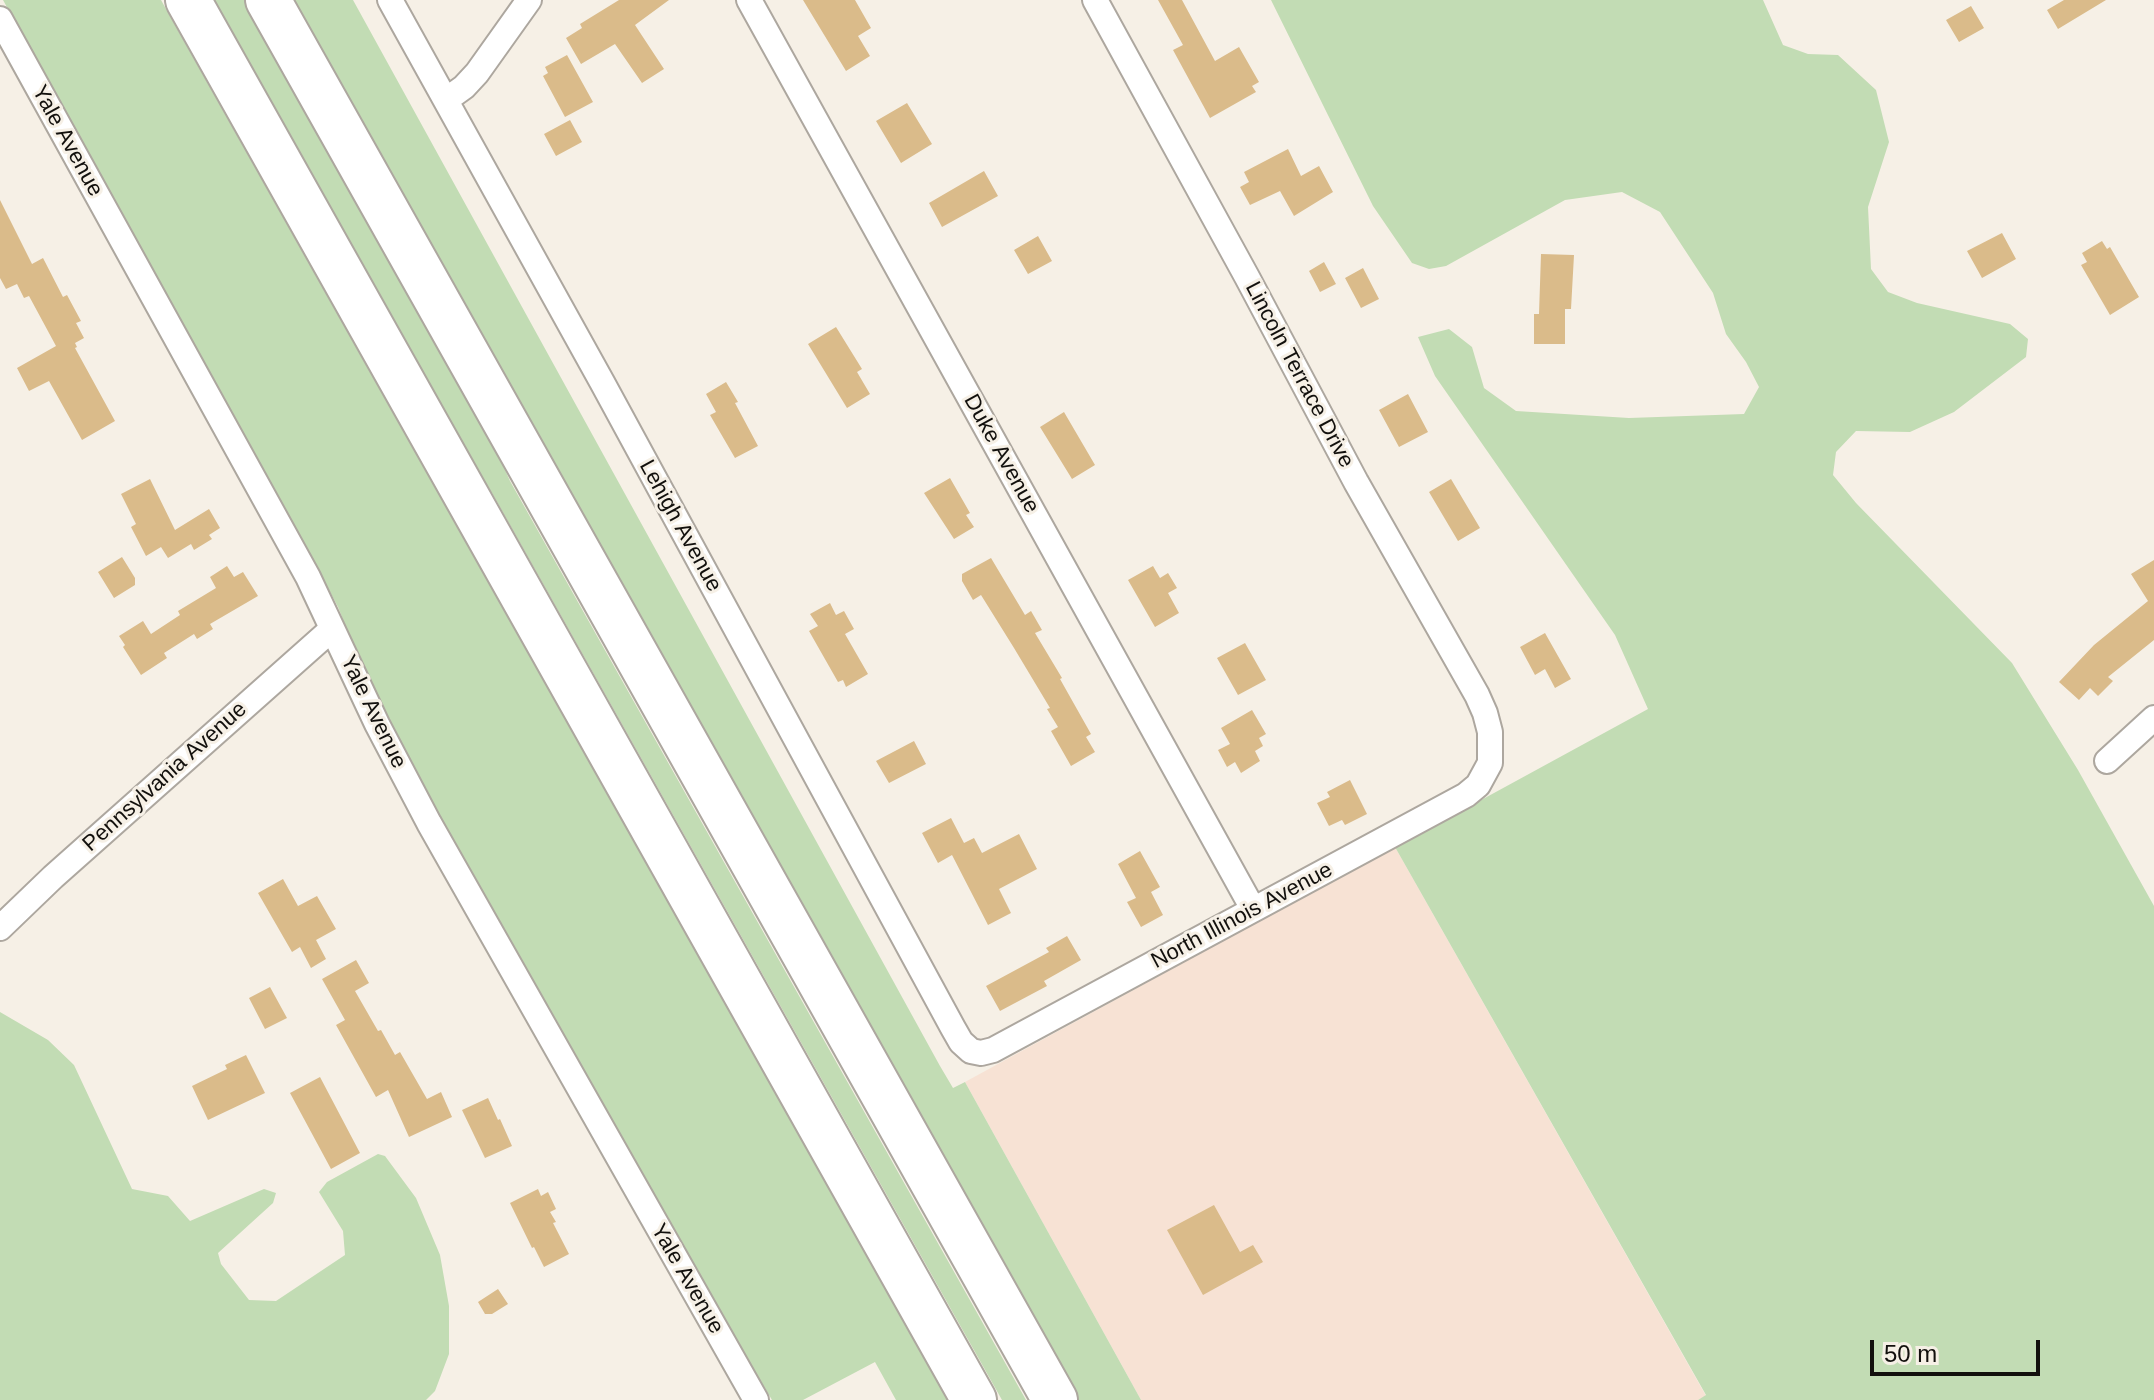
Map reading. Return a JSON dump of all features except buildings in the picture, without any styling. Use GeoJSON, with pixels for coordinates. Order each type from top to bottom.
{"type":"FeatureCollection","features":[{"type":"Feature","properties":{"kind":"highway"},"geometry":{"type":"LineString","coordinates":[[188,0],[974,1400]]}},
{"type":"Feature","properties":{"kind":"highway"},"geometry":{"type":"LineString","coordinates":[[268,0],[1055,1400]]}},
{"type":"Feature","properties":{"kind":"street","name":"Lehigh Avenue"},"geometry":{"type":"LineString","coordinates":[[390,0],[953,1028],[971,1051]]}},
{"type":"Feature","properties":{"kind":"street"},"geometry":{"type":"LineString","coordinates":[[446,100],[477,73],[529,0]]}},
{"type":"Feature","properties":{"kind":"street","name":"Duke Avenue"},"geometry":{"type":"LineString","coordinates":[[749,0],[1253,909]]}},
{"type":"Feature","properties":{"kind":"street","name":"Lincoln Terrace Drive"},"geometry":{"type":"LineString","coordinates":[[1095,0],[1356,482],[1477,695],[1490,732],[1491,753]]}},
{"type":"Feature","properties":{"kind":"street","name":"Yale Avenue"},"geometry":{"type":"LineString","coordinates":[[0,19],[308,577],[377,724],[436,836],[756,1400]]}},
{"type":"Feature","properties":{"kind":"street","name":"Pennsylvania Avenue"},"geometry":{"type":"LineString","coordinates":[[0,928],[53,877],[332,629]]}},
{"type":"Feature","properties":{"kind":"street"},"geometry":{"type":"LineString","coordinates":[[2107,761],[2154,718]]}},
{"type":"Feature","properties":{"kind":"street","name":"North Illinois Avenue"},"geometry":{"type":"LineString","coordinates":[[971,1051],[981,1053],[993,1050],[1466,795],[1486,773],[1491,753]]}},
{"type":"Feature","properties":{"kind":"shaded area"},"geometry":{"type":"Polygon","coordinates":[[[1395,847],[1706,1396],[1698,1400],[1141,1400],[965,1082],[1395,847]]]}},
{"type":"Feature","properties":{"kind":"green space"},"geometry":{"type":"Polygon","coordinates":[[[3,0],[161,0],[948,1400],[896,1400],[875,1362],[803,1400],[772,1400],[665,1219],[442,824],[371,689],[338,607],[3,0]]]}},
{"type":"Feature","properties":{"kind":"green space"},"geometry":{"type":"Polygon","coordinates":[[[207,0],[248,0],[472,396],[510,481],[1026,1400],[1002,1400],[492,493],[440,416],[207,0]]]}},
{"type":"Feature","properties":{"kind":"green space"},"geometry":{"type":"Polygon","coordinates":[[[294,0],[353,0],[940,1066],[953,1088],[965,1082],[1141,1400],[1079,1400],[508,387],[294,0]]]}},
{"type":"Feature","properties":{"kind":"green space"},"geometry":{"type":"Polygon","coordinates":[[[1271,0],[1763,0],[1783,45],[1808,54],[1838,55],[1876,90],[1889,142],[1868,207],[1871,269],[1888,292],[1917,303],[2010,324],[2028,339],[2026,357],[1954,412],[1910,432],[1856,431],[1836,452],[1833,475],[1856,503],[2012,663],[2078,770],[2154,906],[2154,1400],[1698,1400],[1706,1395],[1395,847],[1648,709],[1615,635],[1435,376],[1418,337],[1449,329],[1472,347],[1484,388],[1516,411],[1629,418],[1744,414],[1759,387],[1726,334],[1713,293],[1660,212],[1622,192],[1565,200],[1446,266],[1429,269],[1412,263],[1373,206],[1271,0]]]}},
{"type":"Feature","properties":{"kind":"green space"},"geometry":{"type":"Polygon","coordinates":[[[0,1012],[48,1040],[74,1065],[132,1189],[168,1196],[190,1221],[264,1189],[276,1193],[273,1203],[218,1253],[221,1264],[249,1300],[276,1301],[345,1255],[343,1231],[319,1192],[327,1182],[378,1154],[385,1156],[416,1198],[440,1255],[449,1306],[449,1354],[435,1391],[426,1400],[0,1400],[0,1012]]]}}]}
